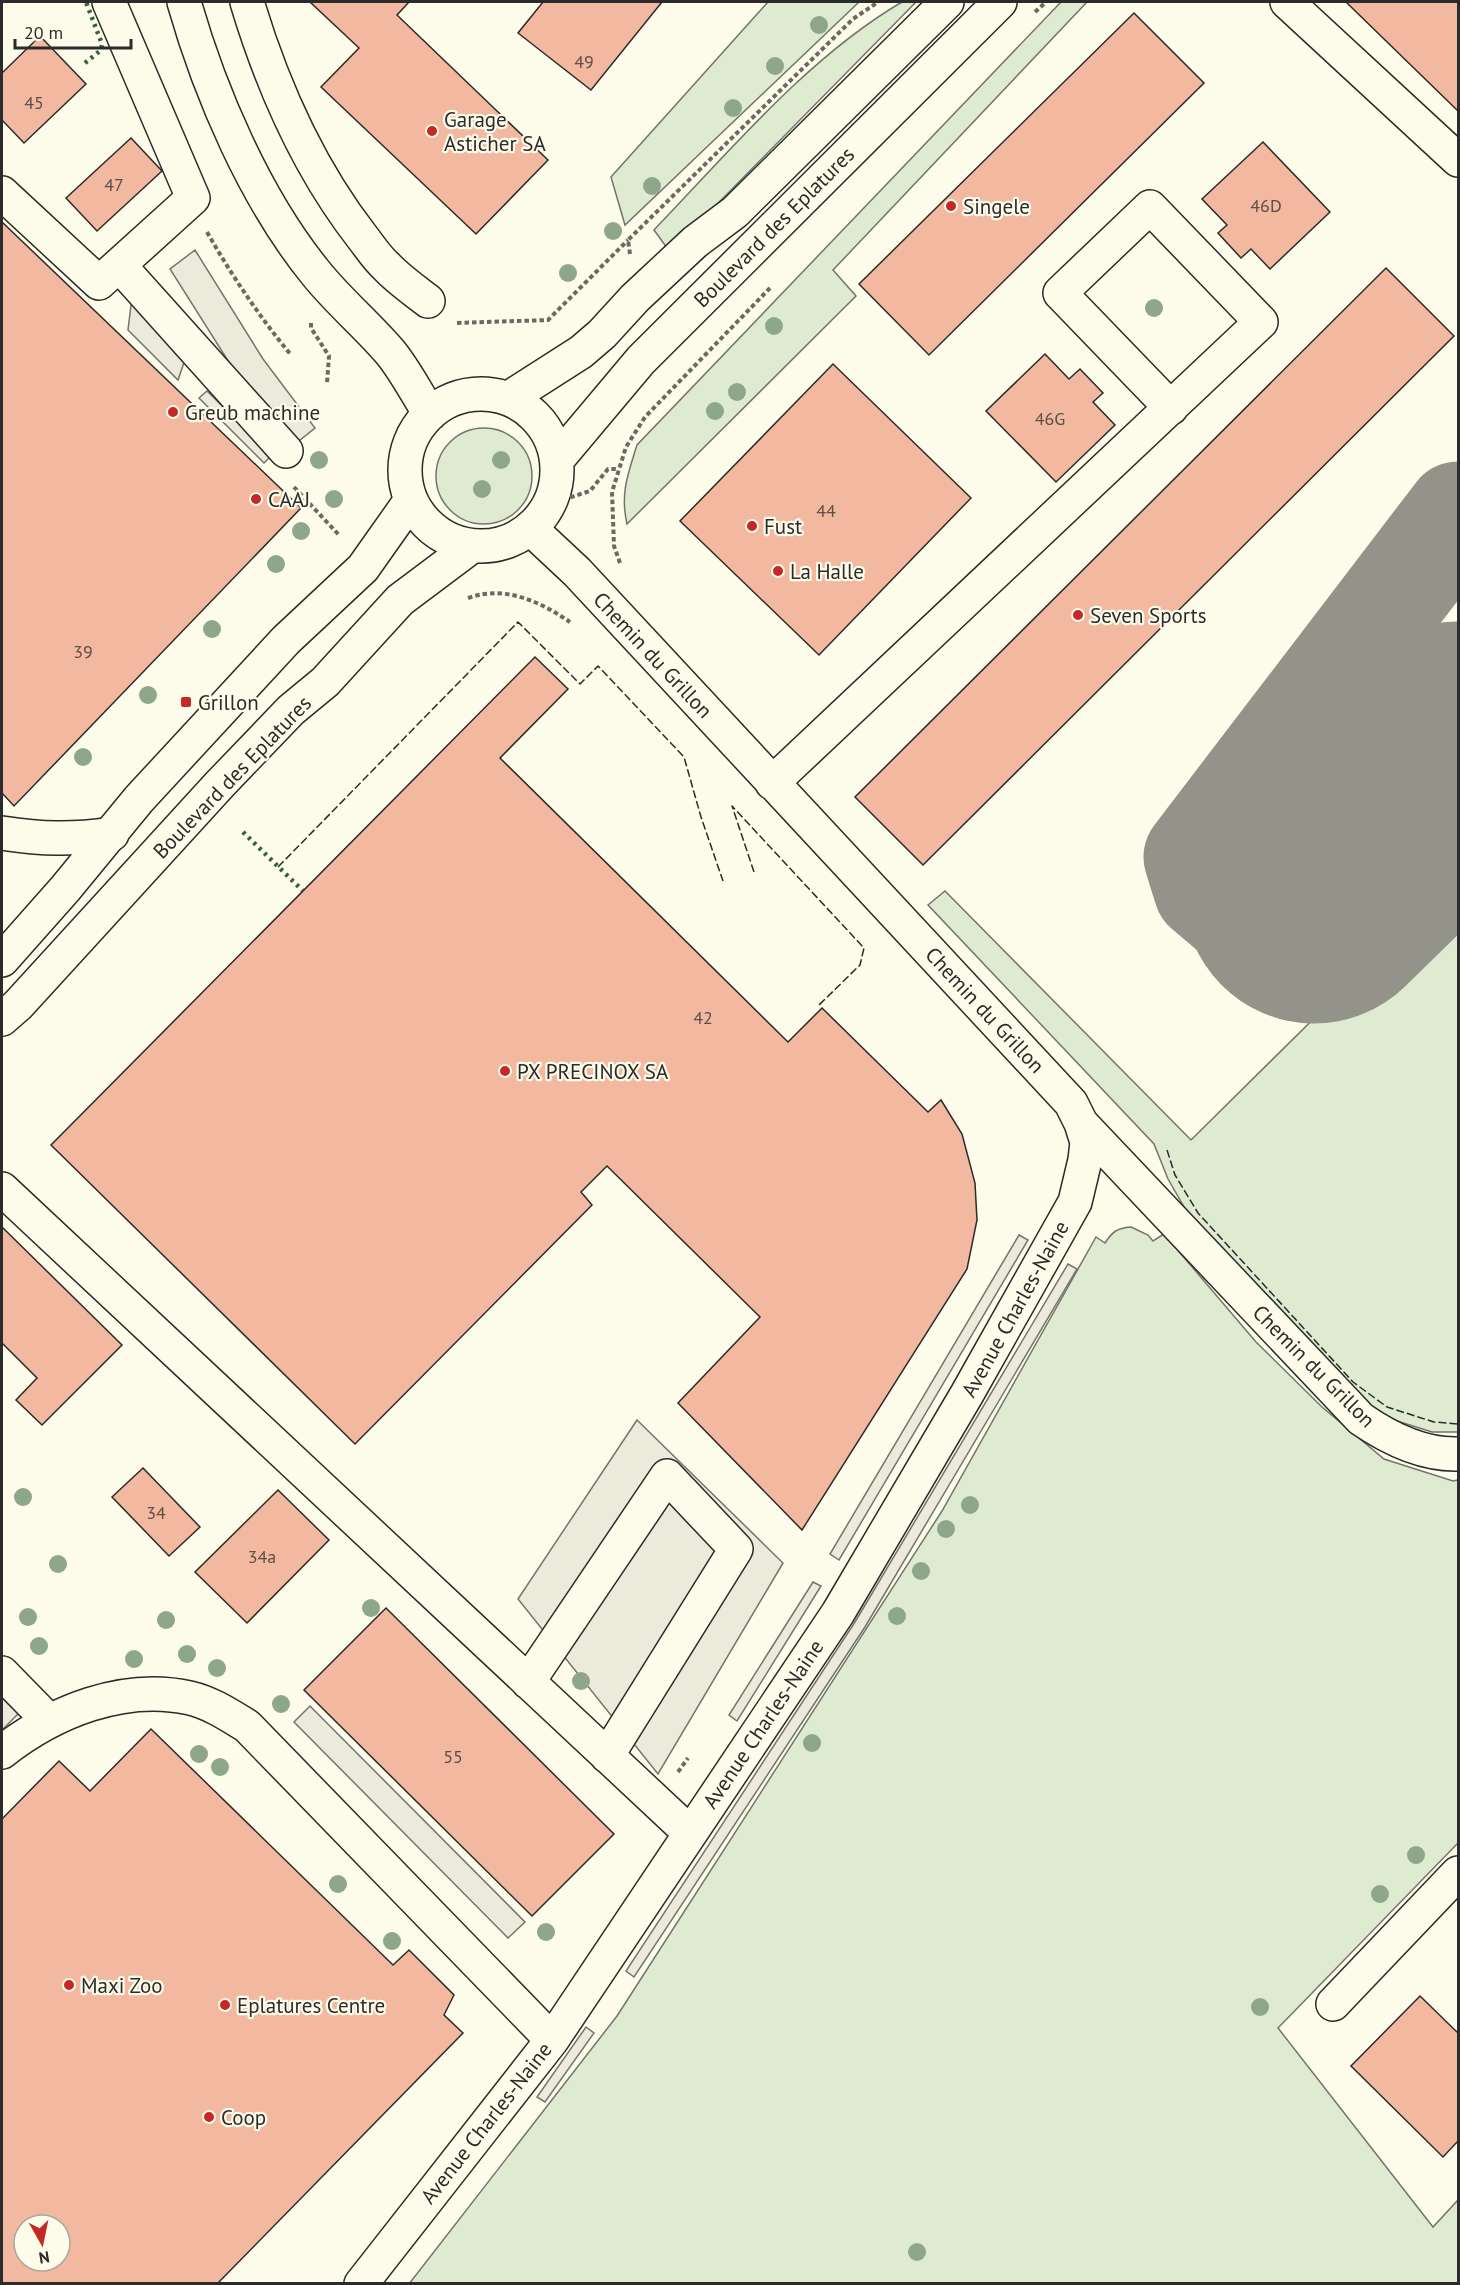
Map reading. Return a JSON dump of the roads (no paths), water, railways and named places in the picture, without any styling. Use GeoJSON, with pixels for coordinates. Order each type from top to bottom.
{"type":"FeatureCollection","features":[{"type":"Feature","properties":{"kind":"street"},"geometry":{"type":"LineString","coordinates":[[2,193],[99,283],[194,198],[109,2]]}},
{"type":"Feature","properties":{"kind":"street"},"geometry":{"type":"LineString","coordinates":[[184,2],[220,108],[246,162],[281,224],[314,272],[392,354],[430,414]]}},
{"type":"Feature","properties":{"kind":"street"},"geometry":{"type":"LineString","coordinates":[[248,2],[259,42],[312,159],[348,218],[386,266],[428,301]]}},
{"type":"Feature","properties":{"kind":"street","name":"Boulevard des Eplatures"},"geometry":{"type":"LineString","coordinates":[[509,398],[580,352],[602,334],[635,298],[695,242],[735,212],[946,2]]}},
{"type":"Feature","properties":{"kind":"street","name":"Boulevard des Eplatures"},"geometry":{"type":"LineString","coordinates":[[557,460],[641,360],[1000,2]]}},
{"type":"Feature","properties":{"kind":"street"},"geometry":{"type":"LineString","coordinates":[[1287,2],[1458,160]]}},
{"type":"Feature","properties":{"kind":"street"},"geometry":{"type":"LineString","coordinates":[[772,783],[1170,408],[1261,322],[1150,207],[1060,294],[1170,408]]}},
{"type":"Feature","properties":{"kind":"street"},"geometry":{"type":"LineString","coordinates":[[119,266],[286,451]]}},
{"type":"Feature","properties":{"kind":"street"},"geometry":{"type":"LineString","coordinates":[[478,393],[509,398],[536,416],[554,444],[557,460],[557,483],[541,516],[503,544],[472,546],[456,543],[429,526],[418,514],[406,485],[406,454],[411,439],[430,414],[461,396],[478,393]]}},
{"type":"Feature","properties":{"kind":"street"},"geometry":{"type":"LineString","coordinates":[[2,960],[112,834],[139,799],[286,640],[363,568],[411,500]]}},
{"type":"Feature","properties":{"kind":"street","name":"Chemin du Grillon"},"geometry":{"type":"LineString","coordinates":[[541,516],[578,572],[1071,1103],[1081,1124],[1361,1419],[1386,1436],[1419,1449],[1458,1454]]}},
{"type":"Feature","properties":{"kind":"street","name":"Boulevard des Eplatures"},"geometry":{"type":"LineString","coordinates":[[2,1019],[18,1005],[228,776],[291,710],[325,682],[400,600],[472,546]]}},
{"type":"Feature","properties":{"kind":"street"},"geometry":{"type":"LineString","coordinates":[[2,833],[40,839],[112,834]]}},
{"type":"Feature","properties":{"kind":"street","name":"Avenue Charles-Naine"},"geometry":{"type":"LineString","coordinates":[[361,2283],[552,2040],[838,1613],[967,1394],[1075,1202],[1087,1142],[1081,1124]]}},
{"type":"Feature","properties":{"kind":"street"},"geometry":{"type":"LineString","coordinates":[[2,1189],[690,1833]]}},
{"type":"Feature","properties":{"kind":"street"},"geometry":{"type":"LineString","coordinates":[[528,1682],[667,1476],[736,1549],[608,1756]]}},
{"type":"Feature","properties":{"kind":"street"},"geometry":{"type":"LineString","coordinates":[[2,1673],[48,1720]]}},
{"type":"Feature","properties":{"kind":"street"},"geometry":{"type":"LineString","coordinates":[[2,1752],[48,1720],[98,1701],[138,1695],[165,1694],[191,1698],[217,1708],[247,1726],[552,2040]]}},
{"type":"Feature","properties":{"kind":"street"},"geometry":{"type":"LineString","coordinates":[[1333,2004],[1458,1873]]}},
{"type":"Feature","properties":{"kind":"place","name":"Garage Asticher SA"},"geometry":{"type":"Point","coordinates":[432,131]}},
{"type":"Feature","properties":{"kind":"place","name":"Singele"},"geometry":{"type":"Point","coordinates":[951,206]}},
{"type":"Feature","properties":{"kind":"place","name":"Greub machine"},"geometry":{"type":"Point","coordinates":[173,412]}},
{"type":"Feature","properties":{"kind":"place","name":"CAAJ"},"geometry":{"type":"Point","coordinates":[256,499]}},
{"type":"Feature","properties":{"kind":"place","name":"Fust"},"geometry":{"type":"Point","coordinates":[752,526]}},
{"type":"Feature","properties":{"kind":"place","name":"La Halle"},"geometry":{"type":"Point","coordinates":[778,571]}},
{"type":"Feature","properties":{"kind":"place","name":"Seven Sports"},"geometry":{"type":"Point","coordinates":[1078,615]}},
{"type":"Feature","properties":{"kind":"place","name":"Grillon"},"geometry":{"type":"Point","coordinates":[186,702]}},
{"type":"Feature","properties":{"kind":"place","name":"PX PRECINOX SA"},"geometry":{"type":"Point","coordinates":[505,1071]}},
{"type":"Feature","properties":{"kind":"place","name":"Maxi Zoo"},"geometry":{"type":"Point","coordinates":[69,1985]}},
{"type":"Feature","properties":{"kind":"place","name":"Eplatures Centre"},"geometry":{"type":"Point","coordinates":[225,2005]}},
{"type":"Feature","properties":{"kind":"place","name":"Coop"},"geometry":{"type":"Point","coordinates":[209,2117]}}]}
